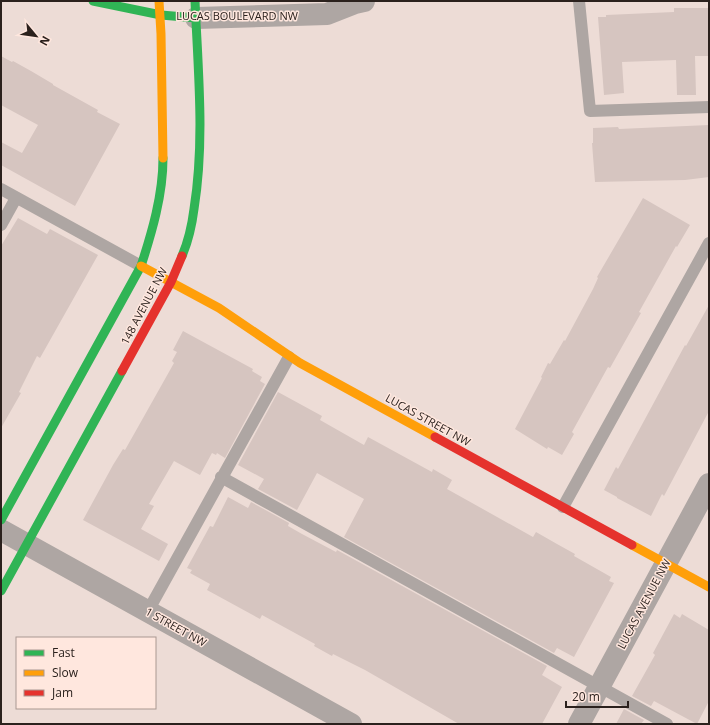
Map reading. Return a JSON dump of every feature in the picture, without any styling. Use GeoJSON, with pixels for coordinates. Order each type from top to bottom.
{"type":"FeatureCollection","features":[{"type":"Feature","properties":{"kind":"street","name":"LUCAS BOULEVARD NW"},"geometry":{"type":"LineString","coordinates":[[93,1],[161,15],[195,10],[327,14],[357,2]]}},
{"type":"Feature","properties":{"kind":"street","name":"148 AVENUE NW"},"geometry":{"type":"LineString","coordinates":[[1,520],[141,266],[152,234],[159,198],[163,165],[161,15],[158,1]]}},
{"type":"Feature","properties":{"kind":"street","name":"148 AVENUE NW"},"geometry":{"type":"LineString","coordinates":[[1,591],[171,282],[184,252],[192,222],[198,185],[200,136],[195,10]]}},
{"type":"Feature","properties":{"kind":"street","name":"LUCAS STREET NW"},"geometry":{"type":"LineString","coordinates":[[141,266],[219,308],[290,356],[709,587]]}},
{"type":"Feature","properties":{"kind":"street","name":"LUCAS AVENUE NW"},"geometry":{"type":"LineString","coordinates":[[579,724],[709,484]]}},
{"type":"Feature","properties":{"kind":"street","name":"1 STREET NW"},"geometry":{"type":"LineString","coordinates":[[1,530],[352,724]]}},
{"type":"Feature","properties":{"kind":"lane"},"geometry":{"type":"LineString","coordinates":[[580,1],[590,112],[709,107]]}},
{"type":"Feature","properties":{"kind":"lane"},"geometry":{"type":"LineString","coordinates":[[1,189],[141,266]]}},
{"type":"Feature","properties":{"kind":"lane"},"geometry":{"type":"LineString","coordinates":[[1,225],[16,198]]}},
{"type":"Feature","properties":{"kind":"lane"},"geometry":{"type":"LineString","coordinates":[[563,507],[709,243]]}},
{"type":"Feature","properties":{"kind":"lane"},"geometry":{"type":"LineString","coordinates":[[148,611],[221,477],[290,356]]}},
{"type":"Feature","properties":{"kind":"lane"},"geometry":{"type":"LineString","coordinates":[[221,477],[667,724]]}},
{"type":"Feature","properties":{"kind":"building"},"geometry":{"type":"Polygon","coordinates":[[[674,8],[709,8],[709,56],[695,56],[696,95],[677,95],[676,60],[622,62],[624,93],[604,95],[598,17],[606,17],[606,15],[674,12],[674,8]]]}},
{"type":"Feature","properties":{"kind":"building"},"geometry":{"type":"Polygon","coordinates":[[[1,56],[31,71],[98,110],[97,112],[120,124],[75,206],[1,165],[1,142],[22,153],[38,125],[1,105],[1,56]]]}},
{"type":"Feature","properties":{"kind":"building"},"geometry":{"type":"Polygon","coordinates":[[[709,125],[709,177],[685,180],[595,182],[592,143],[593,128],[618,127],[619,129],[709,125]]]}},
{"type":"Feature","properties":{"kind":"building"},"geometry":{"type":"Polygon","coordinates":[[[643,198],[690,225],[677,247],[676,246],[639,312],[641,313],[610,368],[608,367],[572,432],[574,434],[562,455],[548,447],[547,449],[515,429],[542,378],[541,377],[548,363],[550,364],[564,340],[565,341],[593,289],[598,278],[597,277],[643,198]]]}},
{"type":"Feature","properties":{"kind":"building"},"geometry":{"type":"Polygon","coordinates":[[[18,218],[47,234],[50,229],[98,255],[40,358],[37,356],[19,392],[21,393],[1,428],[1,246],[18,218]]]}},
{"type":"Feature","properties":{"kind":"building"},"geometry":{"type":"Polygon","coordinates":[[[709,305],[709,411],[664,496],[662,494],[651,516],[604,490],[616,467],[618,469],[685,345],[686,346],[709,305]]]}},
{"type":"Feature","properties":{"kind":"building"},"geometry":{"type":"Polygon","coordinates":[[[183,331],[253,369],[252,371],[262,377],[260,381],[265,384],[225,458],[217,453],[216,455],[212,453],[200,475],[174,461],[149,504],[154,506],[141,529],[168,544],[159,561],[83,520],[113,465],[123,449],[125,450],[174,363],[172,361],[177,352],[173,350],[183,331]]]}},
{"type":"Feature","properties":{"kind":"building"},"geometry":{"type":"Polygon","coordinates":[[[278,392],[322,416],[320,420],[364,445],[368,437],[432,472],[433,469],[452,480],[447,489],[533,537],[536,532],[575,554],[574,556],[611,577],[609,581],[614,583],[574,657],[557,648],[554,653],[344,537],[364,499],[317,473],[297,510],[258,489],[264,479],[238,465],[278,392]]]}},
{"type":"Feature","properties":{"kind":"building"},"geometry":{"type":"Polygon","coordinates":[[[228,497],[248,508],[251,502],[289,523],[288,526],[302,534],[336,552],[337,550],[547,666],[542,675],[562,687],[542,724],[459,724],[365,670],[333,654],[332,656],[314,646],[315,644],[262,615],[260,619],[207,590],[210,584],[190,573],[192,570],[187,568],[210,526],[213,527],[228,497]]]}},
{"type":"Feature","properties":{"kind":"building"},"geometry":{"type":"Polygon","coordinates":[[[674,614],[680,618],[682,614],[709,630],[709,701],[697,724],[654,701],[651,706],[632,696],[655,655],[653,653],[674,614]]]}},
{"type":"Feature","properties":{"kind":"building"},"geometry":{"type":"Polygon","coordinates":[[[624,709],[644,720],[641,724],[616,724],[624,709]]]}},
{"type":"Feature","properties":{"kind":"traffic: fast"},"geometry":{"type":"LineString","coordinates":[[93,1],[161,15],[196,18]]}},
{"type":"Feature","properties":{"kind":"traffic: fast"},"geometry":{"type":"LineString","coordinates":[[182,256],[192,221],[199,158],[200,105],[195,1]]}},
{"type":"Feature","properties":{"kind":"traffic: fast"},"geometry":{"type":"LineString","coordinates":[[1,520],[141,266],[153,227],[159,199],[163,172],[163,158]]}},
{"type":"Feature","properties":{"kind":"traffic: fast"},"geometry":{"type":"LineString","coordinates":[[1,591],[122,371]]}},
{"type":"Feature","properties":{"kind":"traffic: slow"},"geometry":{"type":"LineString","coordinates":[[159,1],[163,158]]}},
{"type":"Feature","properties":{"kind":"traffic: slow"},"geometry":{"type":"LineString","coordinates":[[141,266],[219,308],[300,363],[435,437]]}},
{"type":"Feature","properties":{"kind":"traffic: slow"},"geometry":{"type":"LineString","coordinates":[[632,545],[709,587]]}},
{"type":"Feature","properties":{"kind":"traffic: jam"},"geometry":{"type":"LineString","coordinates":[[122,371],[171,282],[182,256]]}},
{"type":"Feature","properties":{"kind":"traffic: jam"},"geometry":{"type":"LineString","coordinates":[[435,437],[632,545]]}}]}
